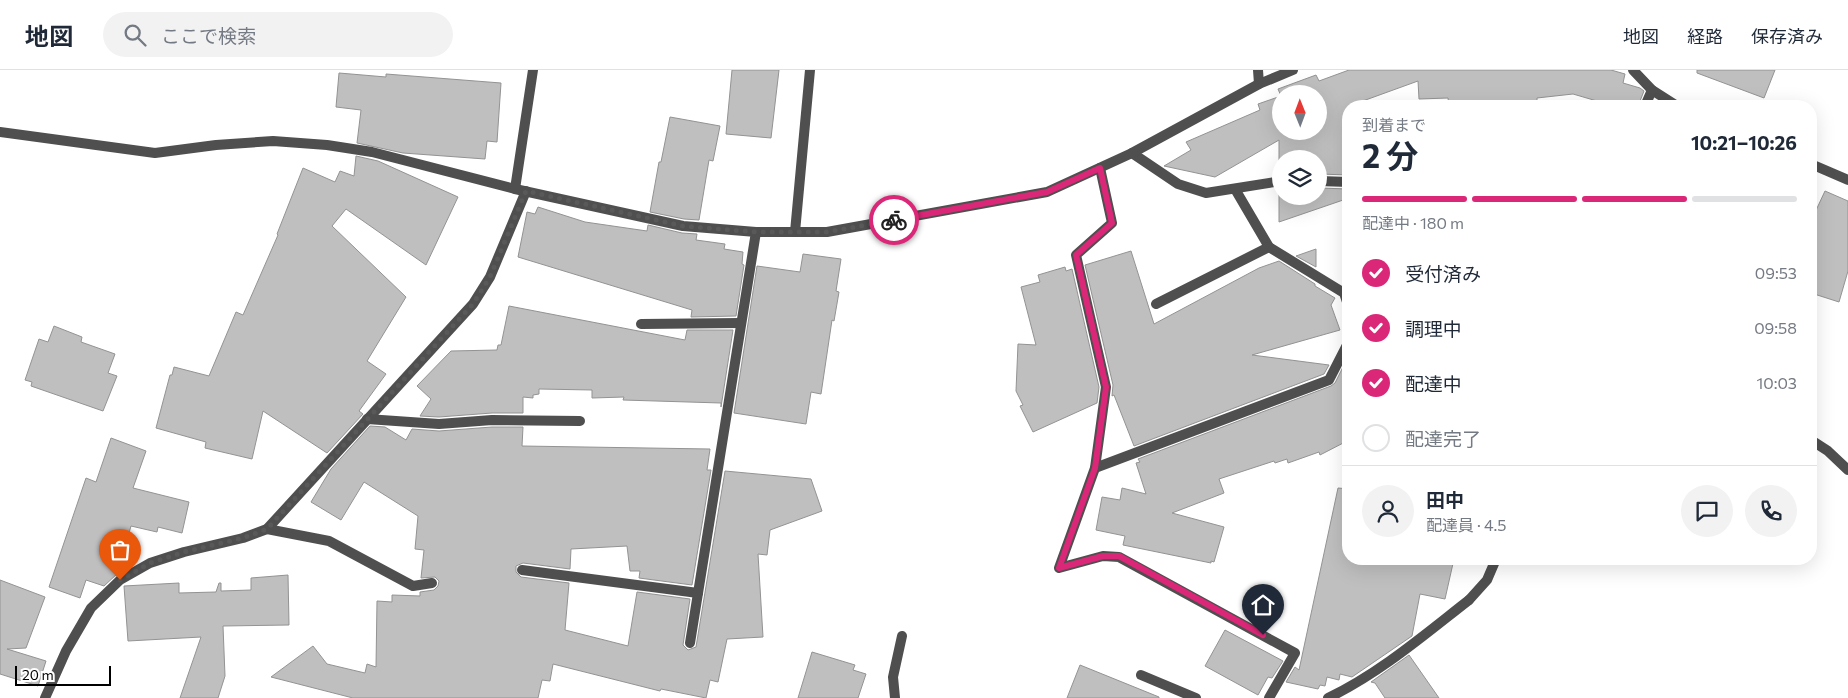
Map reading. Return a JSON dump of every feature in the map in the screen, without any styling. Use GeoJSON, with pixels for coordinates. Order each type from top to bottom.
{"type":"FeatureCollection","features":[{"type":"Feature","properties":{"kind":"street"},"geometry":{"type":"LineString","coordinates":[[515,189],[533,70]]}},
{"type":"Feature","properties":{"kind":"street"},"geometry":{"type":"LineString","coordinates":[[795,232],[810,70]]}},
{"type":"Feature","properties":{"kind":"street"},"geometry":{"type":"LineString","coordinates":[[1258,70],[1259,84]]}},
{"type":"Feature","properties":{"kind":"street"},"geometry":{"type":"LineString","coordinates":[[0,132],[155,153],[216,145],[273,141],[327,145],[372,152],[515,189],[683,226],[756,232],[827,232],[1047,192],[1132,153],[1259,84],[1292,70]]}},
{"type":"Feature","properties":{"kind":"street"},"geometry":{"type":"LineString","coordinates":[[1633,70],[1652,90],[1668,100]]}},
{"type":"Feature","properties":{"kind":"street"},"geometry":{"type":"LineString","coordinates":[[1648,100],[1652,90]]}},
{"type":"Feature","properties":{"kind":"street"},"geometry":{"type":"LineString","coordinates":[[1132,153],[1178,184],[1206,193],[1272,183]]}},
{"type":"Feature","properties":{"kind":"street"},"geometry":{"type":"LineString","coordinates":[[1817,167],[1848,180]]}},
{"type":"Feature","properties":{"kind":"street"},"geometry":{"type":"LineString","coordinates":[[1100,168],[1112,223],[1076,255],[1106,387],[1095,468],[1059,568],[1103,556],[1119,556],[1295,653],[1269,698]]}},
{"type":"Feature","properties":{"kind":"street"},"geometry":{"type":"LineString","coordinates":[[1327,181],[1342,182]]}},
{"type":"Feature","properties":{"kind":"street"},"geometry":{"type":"LineString","coordinates":[[1235,189],[1268,247],[1342,292]]}},
{"type":"Feature","properties":{"kind":"street"},"geometry":{"type":"LineString","coordinates":[[46,698],[66,652],[91,608],[120,580],[150,563],[184,552],[243,538],[267,529],[473,304],[490,277],[526,191]]}},
{"type":"Feature","properties":{"kind":"street"},"geometry":{"type":"LineString","coordinates":[[690,643],[756,232]]}},
{"type":"Feature","properties":{"kind":"street"},"geometry":{"type":"LineString","coordinates":[[1156,304],[1268,247]]}},
{"type":"Feature","properties":{"kind":"street"},"geometry":{"type":"LineString","coordinates":[[642,324],[741,323]]}},
{"type":"Feature","properties":{"kind":"street"},"geometry":{"type":"LineString","coordinates":[[1095,468],[1329,380],[1342,355]]}},
{"type":"Feature","properties":{"kind":"street"},"geometry":{"type":"LineString","coordinates":[[367,419],[438,424],[492,420],[580,421]]}},
{"type":"Feature","properties":{"kind":"street"},"geometry":{"type":"LineString","coordinates":[[1817,444],[1828,451],[1848,470]]}},
{"type":"Feature","properties":{"kind":"street"},"geometry":{"type":"LineString","coordinates":[[267,529],[329,541],[413,586],[432,584]]}},
{"type":"Feature","properties":{"kind":"street"},"geometry":{"type":"LineString","coordinates":[[1328,698],[1347,689],[1399,654],[1469,600],[1487,580],[1493,565]]}},
{"type":"Feature","properties":{"kind":"street"},"geometry":{"type":"LineString","coordinates":[[522,570],[698,593]]}},
{"type":"Feature","properties":{"kind":"street"},"geometry":{"type":"LineString","coordinates":[[894,698],[893,678],[902,636]]}},
{"type":"Feature","properties":{"kind":"street"},"geometry":{"type":"LineString","coordinates":[[1141,675],[1196,698]]}},
{"type":"Feature","properties":{"kind":"building"},"geometry":{"type":"Polygon","coordinates":[[[732,70],[779,70],[771,138],[726,134],[732,70]]]}},
{"type":"Feature","properties":{"kind":"building"},"geometry":{"type":"Polygon","coordinates":[[[1349,70],[1611,70],[1625,74],[1623,83],[1644,91],[1640,100],[1594,100],[1573,94],[1537,98],[1537,100],[1419,99],[1418,81],[1366,100],[1342,100],[1342,175],[1327,174],[1327,150],[1279,150],[1279,140],[1328,140],[1328,85],[1289,85],[1316,75],[1319,81],[1349,70]]]}},
{"type":"Feature","properties":{"kind":"building"},"geometry":{"type":"Polygon","coordinates":[[[1697,70],[1775,70],[1764,98],[1697,73],[1697,70]]]}},
{"type":"Feature","properties":{"kind":"building"},"geometry":{"type":"Polygon","coordinates":[[[339,73],[386,77],[386,74],[501,83],[497,142],[487,141],[485,159],[403,153],[357,143],[361,110],[336,107],[339,73]]]}},
{"type":"Feature","properties":{"kind":"building"},"geometry":{"type":"Polygon","coordinates":[[[1272,99],[1272,140],[1279,140],[1215,177],[1164,166],[1191,150],[1186,142],[1260,110],[1258,104],[1272,99]]]}},
{"type":"Feature","properties":{"kind":"building"},"geometry":{"type":"Polygon","coordinates":[[[670,117],[720,126],[713,161],[709,160],[699,220],[650,212],[670,117]]]}},
{"type":"Feature","properties":{"kind":"building"},"geometry":{"type":"Polygon","coordinates":[[[356,156],[378,161],[458,197],[426,265],[346,209],[332,226],[406,297],[367,361],[386,374],[359,411],[363,414],[327,453],[263,411],[252,459],[205,448],[206,442],[156,428],[170,375],[172,375],[174,367],[209,376],[236,312],[243,315],[278,235],[303,168],[335,182],[340,171],[354,176],[356,156]]]}},
{"type":"Feature","properties":{"kind":"building"},"geometry":{"type":"Polygon","coordinates":[[[1327,188],[1342,189],[1342,200],[1279,222],[1279,205],[1327,205],[1327,188]]]}},
{"type":"Feature","properties":{"kind":"building"},"geometry":{"type":"Polygon","coordinates":[[[1825,191],[1848,201],[1848,271],[1839,302],[1817,295],[1817,208],[1825,191]]]}},
{"type":"Feature","properties":{"kind":"building"},"geometry":{"type":"Polygon","coordinates":[[[538,207],[585,222],[647,231],[648,225],[682,233],[697,234],[696,240],[725,244],[724,249],[743,252],[742,264],[744,265],[736,316],[691,317],[692,310],[518,257],[527,212],[535,214],[538,207]]]}},
{"type":"Feature","properties":{"kind":"building"},"geometry":{"type":"Polygon","coordinates":[[[1316,249],[1316,267],[1296,256],[1316,249]]]}},
{"type":"Feature","properties":{"kind":"building"},"geometry":{"type":"Polygon","coordinates":[[[1131,251],[1154,324],[1259,268],[1279,261],[1335,298],[1331,305],[1340,330],[1252,355],[1329,365],[1324,374],[1134,446],[1114,395],[1112,396],[1113,385],[1085,265],[1131,251]]]}},
{"type":"Feature","properties":{"kind":"building"},"geometry":{"type":"Polygon","coordinates":[[[803,254],[841,259],[836,291],[839,292],[834,321],[832,320],[821,394],[811,392],[806,424],[734,413],[757,266],[800,272],[803,254]]]}},
{"type":"Feature","properties":{"kind":"building"},"geometry":{"type":"Polygon","coordinates":[[[1065,267],[1066,271],[1072,269],[1099,387],[1097,403],[1033,432],[1020,406],[1023,405],[1016,391],[1018,344],[1036,345],[1021,287],[1040,282],[1038,275],[1065,267]]]}},
{"type":"Feature","properties":{"kind":"building"},"geometry":{"type":"Polygon","coordinates":[[[509,306],[685,340],[687,330],[733,330],[721,407],[721,403],[623,400],[624,397],[592,398],[592,390],[539,389],[539,394],[533,395],[533,398],[523,397],[523,413],[439,417],[420,416],[431,399],[417,386],[451,351],[497,350],[498,345],[501,345],[509,306]]]}},
{"type":"Feature","properties":{"kind":"building"},"geometry":{"type":"Polygon","coordinates":[[[54,326],[82,337],[81,342],[115,354],[108,373],[117,376],[103,411],[31,386],[32,382],[25,380],[39,339],[48,342],[54,326]]]}},
{"type":"Feature","properties":{"kind":"building"},"geometry":{"type":"Polygon","coordinates":[[[1342,369],[1342,444],[1320,455],[1319,452],[1288,463],[1287,459],[1275,463],[1274,461],[1219,479],[1224,493],[1172,513],[1224,527],[1214,562],[1211,561],[1211,563],[1123,545],[1125,536],[1096,530],[1102,497],[1120,500],[1122,488],[1146,494],[1136,463],[1140,462],[1138,459],[1335,383],[1342,369]]]}},
{"type":"Feature","properties":{"kind":"building"},"geometry":{"type":"Polygon","coordinates":[[[370,426],[385,427],[406,440],[412,429],[439,431],[523,427],[522,446],[710,449],[707,470],[711,470],[692,585],[639,578],[640,571],[630,571],[627,546],[571,549],[570,569],[523,563],[516,566],[516,572],[521,577],[569,583],[565,630],[628,646],[637,592],[690,599],[683,645],[688,650],[696,647],[725,471],[811,479],[822,511],[770,530],[767,555],[758,554],[763,637],[727,639],[718,682],[710,680],[706,698],[661,689],[660,691],[553,664],[550,681],[542,680],[538,698],[353,698],[271,677],[313,646],[327,664],[365,673],[367,664],[376,667],[377,601],[392,602],[392,595],[420,596],[420,592],[434,590],[438,586],[439,581],[435,577],[421,578],[424,550],[415,549],[418,516],[364,482],[341,520],[311,502],[331,469],[370,426]]]}},
{"type":"Feature","properties":{"kind":"building"},"geometry":{"type":"Polygon","coordinates":[[[111,438],[146,451],[133,488],[189,502],[182,533],[158,527],[157,532],[131,526],[117,574],[104,586],[86,580],[80,598],[49,587],[86,478],[96,482],[111,438]]]}},
{"type":"Feature","properties":{"kind":"building"},"geometry":{"type":"Polygon","coordinates":[[[1338,488],[1342,488],[1342,565],[1453,565],[1445,599],[1420,594],[1412,636],[1352,677],[1340,674],[1339,680],[1327,677],[1325,686],[1320,685],[1318,689],[1286,682],[1295,667],[1299,670],[1338,488]]]}},
{"type":"Feature","properties":{"kind":"building"},"geometry":{"type":"Polygon","coordinates":[[[288,575],[289,625],[223,626],[225,676],[218,698],[180,698],[201,637],[128,641],[124,586],[179,583],[179,593],[216,592],[219,583],[221,583],[221,591],[251,590],[251,578],[288,575]]]}},
{"type":"Feature","properties":{"kind":"building"},"geometry":{"type":"Polygon","coordinates":[[[0,580],[45,597],[26,648],[7,649],[46,661],[38,686],[0,674],[0,580]]]}},
{"type":"Feature","properties":{"kind":"building"},"geometry":{"type":"Polygon","coordinates":[[[1225,630],[1283,661],[1272,678],[1268,677],[1258,695],[1205,666],[1225,630]]]}},
{"type":"Feature","properties":{"kind":"building"},"geometry":{"type":"Polygon","coordinates":[[[812,652],[855,665],[853,670],[866,674],[858,698],[798,698],[812,652]]]}},
{"type":"Feature","properties":{"kind":"building"},"geometry":{"type":"Polygon","coordinates":[[[1409,655],[1439,698],[1385,698],[1375,683],[1371,682],[1409,655]]]}},
{"type":"Feature","properties":{"kind":"building"},"geometry":{"type":"Polygon","coordinates":[[[1080,665],[1159,697],[1159,698],[1067,698],[1080,665]]]}},
{"type":"Feature","properties":{"kind":"way so far"},"geometry":{"type":"LineString","coordinates":[[120,580],[150,563],[184,552],[243,538],[267,529],[473,304],[490,277],[526,191],[683,226],[756,232],[827,232],[894,220]]}},
{"type":"Feature","properties":{"kind":"route"},"geometry":{"type":"LineString","coordinates":[[894,220],[1047,192],[1100,168],[1112,223],[1076,255],[1106,387],[1095,468],[1059,568],[1103,556],[1119,556],[1263,635]]}}]}
